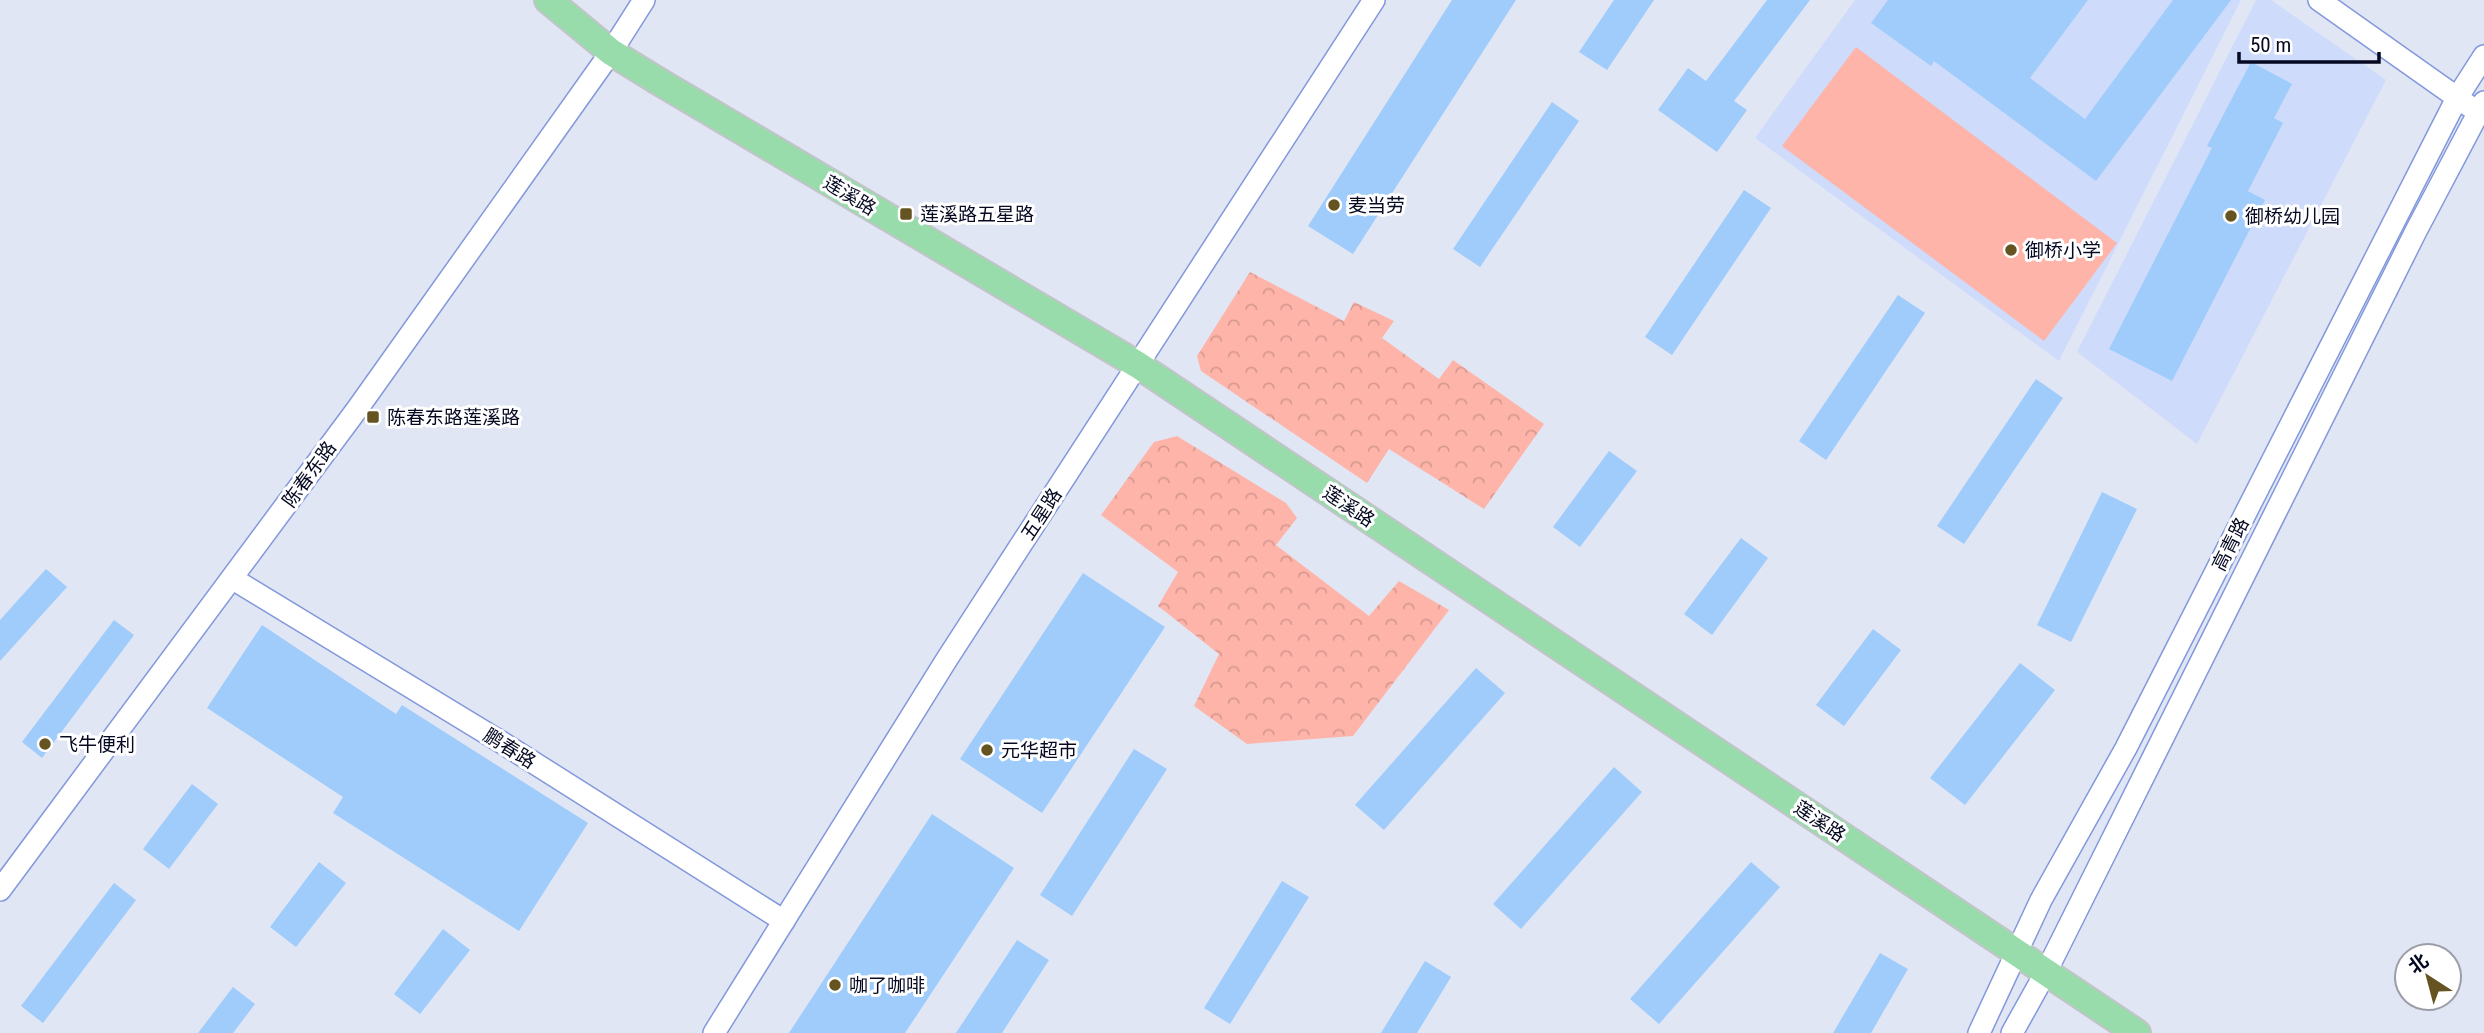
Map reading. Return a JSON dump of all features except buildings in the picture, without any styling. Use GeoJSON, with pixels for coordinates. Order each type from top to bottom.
{"type":"FeatureCollection","features":[{"type":"Feature","properties":{"kind":"main road","name":"莲溪路"},"geometry":{"type":"LineString","coordinates":[[548,0],[611,52],[1138,365],[2137,1033]]}},
{"type":"Feature","properties":{"kind":"street","name":"陈春东路"},"geometry":{"type":"LineString","coordinates":[[0,890],[358,408],[611,52],[644,0]]}},
{"type":"Feature","properties":{"kind":"street","name":"五星路"},"geometry":{"type":"LineString","coordinates":[[714,1033],[947,659],[1374,0]]}},
{"type":"Feature","properties":{"kind":"street"},"geometry":{"type":"LineString","coordinates":[[2319,0],[2457,98],[2481,107]]}},
{"type":"Feature","properties":{"kind":"street","name":"高青路"},"geometry":{"type":"LineString","coordinates":[[1979,1033],[2041,900],[2126,748],[2457,98],[2484,56]]}},
{"type":"Feature","properties":{"kind":"street","name":"高青路"},"geometry":{"type":"LineString","coordinates":[[2012,1033],[2046,972],[2481,107]]}},
{"type":"Feature","properties":{"kind":"street","name":"鹏春路"},"geometry":{"type":"LineString","coordinates":[[233,579],[501,742],[784,921]]}},
{"type":"Feature","properties":{"kind":"shaded area","name":"御桥小学"},"geometry":{"type":"Polygon","coordinates":[[[1855,0],[2241,0],[2059,361],[1755,138],[1855,0]]]}},
{"type":"Feature","properties":{"kind":"shaded area","name":"御桥幼儿园"},"geometry":{"type":"Polygon","coordinates":[[[2256,0],[2271,0],[2386,80],[2197,444],[2077,352],[2256,0]]]}},
{"type":"Feature","properties":{"kind":"green space"},"geometry":{"type":"Polygon","coordinates":[[[1856,47],[2117,243],[2044,341],[1782,146],[1856,47]]]}},
{"type":"Feature","properties":{"kind":"green space"},"geometry":{"type":"Polygon","coordinates":[[[1250,272],[1344,321],[1354,302],[1394,321],[1382,338],[1439,379],[1453,360],[1544,424],[1484,509],[1389,449],[1367,483],[1201,371],[1197,356],[1250,272]]]}},
{"type":"Feature","properties":{"kind":"green space"},"geometry":{"type":"Polygon","coordinates":[[[1177,436],[1286,503],[1297,518],[1276,545],[1369,616],[1399,581],[1449,610],[1353,736],[1247,744],[1194,706],[1219,654],[1158,606],[1178,572],[1101,515],[1154,442],[1177,436]]]}},
{"type":"Feature","properties":{"kind":"place","name":"麦当劳"},"geometry":{"type":"Point","coordinates":[1334,205]}},
{"type":"Feature","properties":{"kind":"place","name":"莲溪路五星路"},"geometry":{"type":"Point","coordinates":[906,214]}},
{"type":"Feature","properties":{"kind":"place","name":"御桥幼儿园"},"geometry":{"type":"Point","coordinates":[2231,216]}},
{"type":"Feature","properties":{"kind":"place","name":"御桥小学"},"geometry":{"type":"Point","coordinates":[2011,250]}},
{"type":"Feature","properties":{"kind":"place","name":"陈春东路莲溪路"},"geometry":{"type":"Point","coordinates":[373,417]}},
{"type":"Feature","properties":{"kind":"place","name":"飞牛便利"},"geometry":{"type":"Point","coordinates":[45,744]}},
{"type":"Feature","properties":{"kind":"place","name":"元华超市"},"geometry":{"type":"Point","coordinates":[987,750]}},
{"type":"Feature","properties":{"kind":"place","name":"咖了咖啡"},"geometry":{"type":"Point","coordinates":[835,985]}}]}
